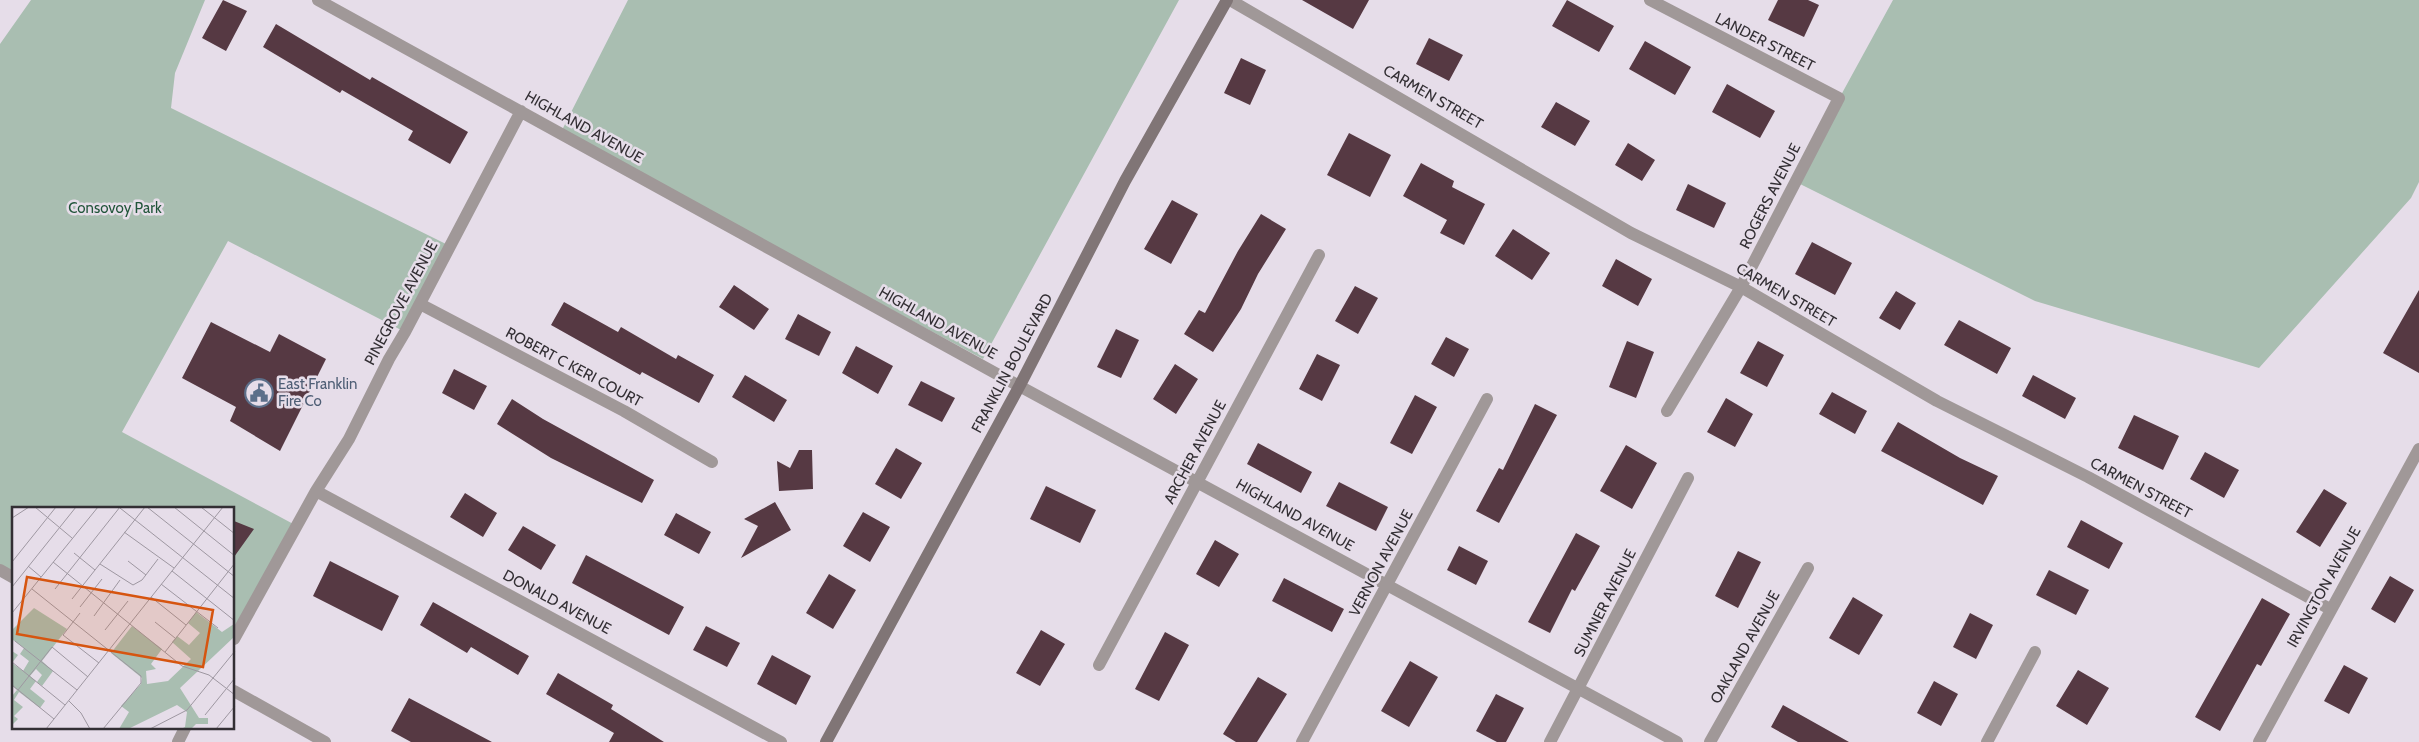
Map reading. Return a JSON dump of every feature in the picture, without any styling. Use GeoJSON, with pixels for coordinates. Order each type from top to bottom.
{"type":"FeatureCollection","features":[{"type":"Feature","properties":{"kind":"street","name":"HIGHLAND AVENUE"},"geometry":{"type":"LineString","coordinates":[[318,0],[1020,386],[1677,742]]}},
{"type":"Feature","properties":{"kind":"street","name":"CARMEN STREET"},"geometry":{"type":"LineString","coordinates":[[1229,0],[1457,129],[1631,233],[1741,287],[1937,401],[2088,477],[2330,609]]}},
{"type":"Feature","properties":{"kind":"street","name":"FRANKLIN BOULEVARD"},"geometry":{"type":"LineString","coordinates":[[826,742],[1020,386],[1125,181],[1229,0]]}},
{"type":"Feature","properties":{"kind":"street","name":"LANDER STREET"},"geometry":{"type":"LineString","coordinates":[[1650,0],[1839,98]]}},
{"type":"Feature","properties":{"kind":"street","name":"ROGERS AVENUE"},"geometry":{"type":"LineString","coordinates":[[1667,411],[1741,287],[1839,98]]}},
{"type":"Feature","properties":{"kind":"street","name":"PINEGROVE AVENUE"},"geometry":{"type":"LineString","coordinates":[[235,636],[316,491],[349,439],[389,359],[420,304],[521,111]]}},
{"type":"Feature","properties":{"kind":"street","name":"ARCHER AVENUE"},"geometry":{"type":"LineString","coordinates":[[1099,665],[1199,482],[1318,255]]}},
{"type":"Feature","properties":{"kind":"street","name":"ROBERT C KERI COURT"},"geometry":{"type":"LineString","coordinates":[[420,304],[624,411],[712,462]]}},
{"type":"Feature","properties":{"kind":"street","name":"VERNON AVENUE"},"geometry":{"type":"LineString","coordinates":[[1302,742],[1487,399]]}},
{"type":"Feature","properties":{"kind":"street","name":"IRVINGTON AVENUE"},"geometry":{"type":"LineString","coordinates":[[2258,742],[2419,449]]}},
{"type":"Feature","properties":{"kind":"street","name":"SUMNER AVENUE"},"geometry":{"type":"LineString","coordinates":[[1550,742],[1688,478]]}},
{"type":"Feature","properties":{"kind":"street","name":"DONALD AVENUE"},"geometry":{"type":"LineString","coordinates":[[316,491],[781,742]]}},
{"type":"Feature","properties":{"kind":"street","name":"OAKLAND AVENUE"},"geometry":{"type":"LineString","coordinates":[[1710,742],[1808,568]]}},
{"type":"Feature","properties":{"kind":"street"},"geometry":{"type":"LineString","coordinates":[[0,570],[12,577]]}},
{"type":"Feature","properties":{"kind":"street"},"geometry":{"type":"LineString","coordinates":[[1987,742],[2035,652]]}},
{"type":"Feature","properties":{"kind":"street"},"geometry":{"type":"LineString","coordinates":[[235,693],[325,742]]}},
{"type":"Feature","properties":{"kind":"street"},"geometry":{"type":"LineString","coordinates":[[178,742],[184,730]]}},
{"type":"Feature","properties":{"kind":"green space","name":"Consovoy Park"},"geometry":{"type":"Polygon","coordinates":[[[31,0],[205,0],[175,73],[171,108],[450,246],[405,332],[228,241],[122,432],[297,526],[235,637],[235,507],[12,507],[12,574],[0,568],[0,44],[31,0]]]}},
{"type":"Feature","properties":{"kind":"green space"},"geometry":{"type":"Polygon","coordinates":[[[628,0],[1179,0],[983,359],[561,132],[628,0]]]}},
{"type":"Feature","properties":{"kind":"green space"},"geometry":{"type":"Polygon","coordinates":[[[1893,0],[2419,0],[2419,182],[2411,198],[2259,368],[2035,301],[1794,181],[1893,0]]]}},
{"type":"Feature","properties":{"kind":"building"},"geometry":{"type":"Polygon","coordinates":[[[223,0],[247,11],[226,51],[202,38],[223,0]]]}},
{"type":"Feature","properties":{"kind":"building"},"geometry":{"type":"Polygon","coordinates":[[[1302,0],[1369,0],[1353,29],[1302,0]]]}},
{"type":"Feature","properties":{"kind":"building"},"geometry":{"type":"Polygon","coordinates":[[[1567,0],[1614,26],[1599,52],[1552,26],[1567,0]]]}},
{"type":"Feature","properties":{"kind":"building"},"geometry":{"type":"Polygon","coordinates":[[[1778,0],[1808,0],[1819,5],[1804,37],[1768,20],[1778,0]]]}},
{"type":"Feature","properties":{"kind":"building"},"geometry":{"type":"Polygon","coordinates":[[[276,24],[370,80],[372,77],[468,132],[450,164],[408,140],[413,131],[342,90],[340,93],[263,47],[276,24]]]}},
{"type":"Feature","properties":{"kind":"building"},"geometry":{"type":"Polygon","coordinates":[[[1429,38],[1463,55],[1449,81],[1416,64],[1429,38]]]}},
{"type":"Feature","properties":{"kind":"building"},"geometry":{"type":"Polygon","coordinates":[[[1645,41],[1691,67],[1675,95],[1629,69],[1645,41]]]}},
{"type":"Feature","properties":{"kind":"building"},"geometry":{"type":"Polygon","coordinates":[[[1241,58],[1266,70],[1250,105],[1224,93],[1241,58]]]}},
{"type":"Feature","properties":{"kind":"building"},"geometry":{"type":"Polygon","coordinates":[[[1727,84],[1775,111],[1760,138],[1712,112],[1727,84]]]}},
{"type":"Feature","properties":{"kind":"building"},"geometry":{"type":"Polygon","coordinates":[[[1556,102],[1590,121],[1575,146],[1541,127],[1556,102]]]}},
{"type":"Feature","properties":{"kind":"building"},"geometry":{"type":"Polygon","coordinates":[[[1349,133],[1391,155],[1370,197],[1327,175],[1349,133]]]}},
{"type":"Feature","properties":{"kind":"building"},"geometry":{"type":"Polygon","coordinates":[[[1628,143],[1655,160],[1642,181],[1615,165],[1628,143]]]}},
{"type":"Feature","properties":{"kind":"building"},"geometry":{"type":"Polygon","coordinates":[[[1421,163],[1454,181],[1452,187],[1485,204],[1464,245],[1440,233],[1447,220],[1403,196],[1421,163]]]}},
{"type":"Feature","properties":{"kind":"building"},"geometry":{"type":"Polygon","coordinates":[[[1688,184],[1726,203],[1714,228],[1676,210],[1688,184]]]}},
{"type":"Feature","properties":{"kind":"building"},"geometry":{"type":"Polygon","coordinates":[[[1172,200],[1198,214],[1171,264],[1144,249],[1172,200]]]}},
{"type":"Feature","properties":{"kind":"building"},"geometry":{"type":"Polygon","coordinates":[[[1261,214],[1286,229],[1258,274],[1241,309],[1213,352],[1184,334],[1199,310],[1205,313],[1238,251],[1261,214]]]}},
{"type":"Feature","properties":{"kind":"building"},"geometry":{"type":"Polygon","coordinates":[[[1513,229],[1550,253],[1532,280],[1495,256],[1513,229]]]}},
{"type":"Feature","properties":{"kind":"building"},"geometry":{"type":"Polygon","coordinates":[[[1812,242],[1852,263],[1835,295],[1795,274],[1812,242]]]}},
{"type":"Feature","properties":{"kind":"building"},"geometry":{"type":"Polygon","coordinates":[[[1616,259],[1652,279],[1638,306],[1602,286],[1616,259]]]}},
{"type":"Feature","properties":{"kind":"building"},"geometry":{"type":"Polygon","coordinates":[[[734,285],[769,309],[754,330],[719,307],[734,285]]]}},
{"type":"Feature","properties":{"kind":"building"},"geometry":{"type":"Polygon","coordinates":[[[1355,286],[1378,298],[1358,334],[1335,321],[1355,286]]]}},
{"type":"Feature","properties":{"kind":"building"},"geometry":{"type":"Polygon","coordinates":[[[2419,290],[2419,373],[2383,353],[2419,290]]]}},
{"type":"Feature","properties":{"kind":"building"},"geometry":{"type":"Polygon","coordinates":[[[1896,291],[1916,303],[1900,330],[1879,318],[1896,291]]]}},
{"type":"Feature","properties":{"kind":"building"},"geometry":{"type":"Polygon","coordinates":[[[564,302],[618,332],[621,327],[676,359],[678,355],[714,375],[699,403],[642,372],[640,375],[551,325],[564,302]]]}},
{"type":"Feature","properties":{"kind":"building"},"geometry":{"type":"Polygon","coordinates":[[[798,314],[831,332],[819,356],[785,339],[798,314]]]}},
{"type":"Feature","properties":{"kind":"building"},"geometry":{"type":"Polygon","coordinates":[[[1959,320],[2011,348],[1997,374],[1944,345],[1959,320]]]}},
{"type":"Feature","properties":{"kind":"building","name":"East Franklin Fire Co"},"geometry":{"type":"Polygon","coordinates":[[[211,322],[270,352],[279,334],[326,359],[280,451],[230,421],[236,407],[182,378],[211,322]]]}},
{"type":"Feature","properties":{"kind":"building"},"geometry":{"type":"Polygon","coordinates":[[[1116,329],[1139,340],[1121,378],[1097,367],[1116,329]]]}},
{"type":"Feature","properties":{"kind":"building"},"geometry":{"type":"Polygon","coordinates":[[[1446,337],[1469,349],[1454,377],[1431,364],[1446,337]]]}},
{"type":"Feature","properties":{"kind":"building"},"geometry":{"type":"Polygon","coordinates":[[[1627,341],[1654,352],[1636,398],[1609,387],[1627,341]]]}},
{"type":"Feature","properties":{"kind":"building"},"geometry":{"type":"Polygon","coordinates":[[[1758,341],[1784,355],[1767,387],[1740,373],[1758,341]]]}},
{"type":"Feature","properties":{"kind":"building"},"geometry":{"type":"Polygon","coordinates":[[[856,346],[893,366],[878,394],[842,373],[856,346]]]}},
{"type":"Feature","properties":{"kind":"building"},"geometry":{"type":"Polygon","coordinates":[[[1317,354],[1340,365],[1322,401],[1299,389],[1317,354]]]}},
{"type":"Feature","properties":{"kind":"building"},"geometry":{"type":"Polygon","coordinates":[[[1175,364],[1198,379],[1176,414],[1153,399],[1175,364]]]}},
{"type":"Feature","properties":{"kind":"building"},"geometry":{"type":"Polygon","coordinates":[[[454,369],[487,386],[474,410],[442,393],[454,369]]]}},
{"type":"Feature","properties":{"kind":"building"},"geometry":{"type":"Polygon","coordinates":[[[745,375],[787,400],[774,422],[732,397],[745,375]]]}},
{"type":"Feature","properties":{"kind":"building"},"geometry":{"type":"Polygon","coordinates":[[[2033,375],[2076,398],[2065,419],[2022,396],[2033,375]]]}},
{"type":"Feature","properties":{"kind":"building"},"geometry":{"type":"Polygon","coordinates":[[[921,381],[955,398],[942,422],[908,405],[921,381]]]}},
{"type":"Feature","properties":{"kind":"building"},"geometry":{"type":"Polygon","coordinates":[[[1832,392],[1867,411],[1855,434],[1819,414],[1832,392]]]}},
{"type":"Feature","properties":{"kind":"building"},"geometry":{"type":"Polygon","coordinates":[[[1415,395],[1437,407],[1412,454],[1390,443],[1415,395]]]}},
{"type":"Feature","properties":{"kind":"building"},"geometry":{"type":"Polygon","coordinates":[[[1726,398],[1753,414],[1735,447],[1707,432],[1726,398]]]}},
{"type":"Feature","properties":{"kind":"building"},"geometry":{"type":"Polygon","coordinates":[[[512,399],[543,419],[654,480],[642,503],[551,458],[497,424],[512,399]]]}},
{"type":"Feature","properties":{"kind":"building"},"geometry":{"type":"Polygon","coordinates":[[[1535,404],[1557,415],[1499,523],[1476,511],[1499,468],[1503,470],[1535,404]]]}},
{"type":"Feature","properties":{"kind":"building"},"geometry":{"type":"Polygon","coordinates":[[[2134,415],[2179,436],[2163,470],[2118,448],[2134,415]]]}},
{"type":"Feature","properties":{"kind":"building"},"geometry":{"type":"Polygon","coordinates":[[[1898,422],[1960,458],[1998,476],[1983,505],[1881,451],[1898,422]]]}},
{"type":"Feature","properties":{"kind":"building"},"geometry":{"type":"Polygon","coordinates":[[[1258,443],[1312,472],[1301,493],[1247,464],[1258,443]]]}},
{"type":"Feature","properties":{"kind":"building"},"geometry":{"type":"Polygon","coordinates":[[[1626,445],[1657,463],[1632,509],[1600,491],[1626,445]]]}},
{"type":"Feature","properties":{"kind":"building"},"geometry":{"type":"Polygon","coordinates":[[[896,448],[922,463],[901,499],[875,484],[896,448]]]}},
{"type":"Feature","properties":{"kind":"building"},"geometry":{"type":"Polygon","coordinates":[[[799,450],[812,450],[813,489],[779,491],[777,461],[790,468],[799,450]]]}},
{"type":"Feature","properties":{"kind":"building"},"geometry":{"type":"Polygon","coordinates":[[[2205,452],[2239,470],[2224,498],[2190,479],[2205,452]]]}},
{"type":"Feature","properties":{"kind":"building"},"geometry":{"type":"Polygon","coordinates":[[[1339,482],[1388,507],[1376,531],[1326,506],[1339,482]]]}},
{"type":"Feature","properties":{"kind":"building"},"geometry":{"type":"Polygon","coordinates":[[[1046,486],[1096,510],[1080,543],[1030,519],[1046,486]]]}},
{"type":"Feature","properties":{"kind":"building"},"geometry":{"type":"Polygon","coordinates":[[[2324,489],[2347,503],[2320,547],[2296,532],[2324,489]]]}},
{"type":"Feature","properties":{"kind":"building"},"geometry":{"type":"Polygon","coordinates":[[[465,493],[497,513],[483,537],[450,517],[465,493]]]}},
{"type":"Feature","properties":{"kind":"building"},"geometry":{"type":"Polygon","coordinates":[[[775,502],[791,530],[741,558],[758,526],[744,519],[775,502]]]}},
{"type":"Feature","properties":{"kind":"building"},"geometry":{"type":"Polygon","coordinates":[[[863,512],[890,527],[870,562],[843,546],[863,512]]]}},
{"type":"Feature","properties":{"kind":"building"},"geometry":{"type":"Polygon","coordinates":[[[676,513],[711,532],[699,554],[664,535],[676,513]]]}},
{"type":"Feature","properties":{"kind":"building"},"geometry":{"type":"Polygon","coordinates":[[[2081,520],[2123,543],[2109,569],[2067,547],[2081,520]]]}},
{"type":"Feature","properties":{"kind":"building"},"geometry":{"type":"Polygon","coordinates":[[[235,521],[254,529],[235,556],[235,521]]]}},
{"type":"Feature","properties":{"kind":"building"},"geometry":{"type":"Polygon","coordinates":[[[523,526],[556,545],[541,570],[508,550],[523,526]]]}},
{"type":"Feature","properties":{"kind":"building"},"geometry":{"type":"Polygon","coordinates":[[[1576,533],[1600,546],[1575,591],[1572,589],[1550,633],[1528,622],[1576,533]]]}},
{"type":"Feature","properties":{"kind":"building"},"geometry":{"type":"Polygon","coordinates":[[[1215,540],[1239,554],[1219,587],[1196,574],[1215,540]]]}},
{"type":"Feature","properties":{"kind":"building"},"geometry":{"type":"Polygon","coordinates":[[[1459,546],[1488,561],[1476,585],[1447,570],[1459,546]]]}},
{"type":"Feature","properties":{"kind":"building"},"geometry":{"type":"Polygon","coordinates":[[[1738,551],[1761,562],[1738,608],[1715,596],[1738,551]]]}},
{"type":"Feature","properties":{"kind":"building"},"geometry":{"type":"Polygon","coordinates":[[[586,555],[684,607],[669,635],[572,583],[586,555]]]}},
{"type":"Feature","properties":{"kind":"building"},"geometry":{"type":"Polygon","coordinates":[[[330,561],[399,596],[382,631],[313,596],[330,561]]]}},
{"type":"Feature","properties":{"kind":"building"},"geometry":{"type":"Polygon","coordinates":[[[2049,570],[2089,590],[2076,615],[2036,595],[2049,570]]]}},
{"type":"Feature","properties":{"kind":"building"},"geometry":{"type":"Polygon","coordinates":[[[829,574],[856,590],[833,629],[806,613],[829,574]]]}},
{"type":"Feature","properties":{"kind":"building"},"geometry":{"type":"Polygon","coordinates":[[[2390,576],[2414,590],[2395,623],[2371,609],[2390,576]]]}},
{"type":"Feature","properties":{"kind":"building"},"geometry":{"type":"Polygon","coordinates":[[[1284,578],[1344,609],[1332,632],[1272,601],[1284,578]]]}},
{"type":"Feature","properties":{"kind":"building"},"geometry":{"type":"Polygon","coordinates":[[[1853,597],[1883,615],[1859,655],[1829,638],[1853,597]]]}},
{"type":"Feature","properties":{"kind":"building"},"geometry":{"type":"Polygon","coordinates":[[[2262,598],[2290,614],[2261,666],[2257,664],[2220,731],[2195,717],[2262,598]]]}},
{"type":"Feature","properties":{"kind":"building"},"geometry":{"type":"Polygon","coordinates":[[[433,602],[529,656],[518,675],[471,647],[467,653],[420,625],[433,602]]]}},
{"type":"Feature","properties":{"kind":"building"},"geometry":{"type":"Polygon","coordinates":[[[1970,613],[1993,625],[1976,659],[1953,647],[1970,613]]]}},
{"type":"Feature","properties":{"kind":"building"},"geometry":{"type":"Polygon","coordinates":[[[706,626],[740,643],[727,667],[693,650],[706,626]]]}},
{"type":"Feature","properties":{"kind":"building"},"geometry":{"type":"Polygon","coordinates":[[[1041,630],[1065,644],[1040,686],[1016,673],[1041,630]]]}},
{"type":"Feature","properties":{"kind":"building"},"geometry":{"type":"Polygon","coordinates":[[[1165,632],[1189,645],[1159,701],[1135,689],[1165,632]]]}},
{"type":"Feature","properties":{"kind":"building"},"geometry":{"type":"Polygon","coordinates":[[[772,655],[811,676],[796,705],[757,684],[772,655]]]}},
{"type":"Feature","properties":{"kind":"building"},"geometry":{"type":"Polygon","coordinates":[[[1410,661],[1438,677],[1409,727],[1381,711],[1410,661]]]}},
{"type":"Feature","properties":{"kind":"building"},"geometry":{"type":"Polygon","coordinates":[[[2344,665],[2368,678],[2349,714],[2324,701],[2344,665]]]}},
{"type":"Feature","properties":{"kind":"building"},"geometry":{"type":"Polygon","coordinates":[[[2078,670],[2109,688],[2087,725],[2056,706],[2078,670]]]}},
{"type":"Feature","properties":{"kind":"building"},"geometry":{"type":"Polygon","coordinates":[[[558,673],[613,705],[611,709],[664,742],[609,742],[614,733],[546,694],[558,673]]]}},
{"type":"Feature","properties":{"kind":"building"},"geometry":{"type":"Polygon","coordinates":[[[1258,677],[1287,694],[1257,742],[1236,742],[1223,734],[1258,677]]]}},
{"type":"Feature","properties":{"kind":"building"},"geometry":{"type":"Polygon","coordinates":[[[1934,681],[1958,694],[1941,726],[1917,713],[1934,681]]]}},
{"type":"Feature","properties":{"kind":"building"},"geometry":{"type":"Polygon","coordinates":[[[1496,694],[1524,708],[1506,742],[1497,742],[1476,731],[1496,694]]]}},
{"type":"Feature","properties":{"kind":"building"},"geometry":{"type":"Polygon","coordinates":[[[409,698],[492,742],[411,742],[391,731],[409,698]]]}},
{"type":"Feature","properties":{"kind":"building"},"geometry":{"type":"Polygon","coordinates":[[[1783,705],[1849,742],[1798,742],[1771,727],[1783,705]]]}},
{"type":"Feature","properties":{"kind":"place","name":"East Franklin Fire Co"},"geometry":{"type":"Point","coordinates":[259,393]}}]}
